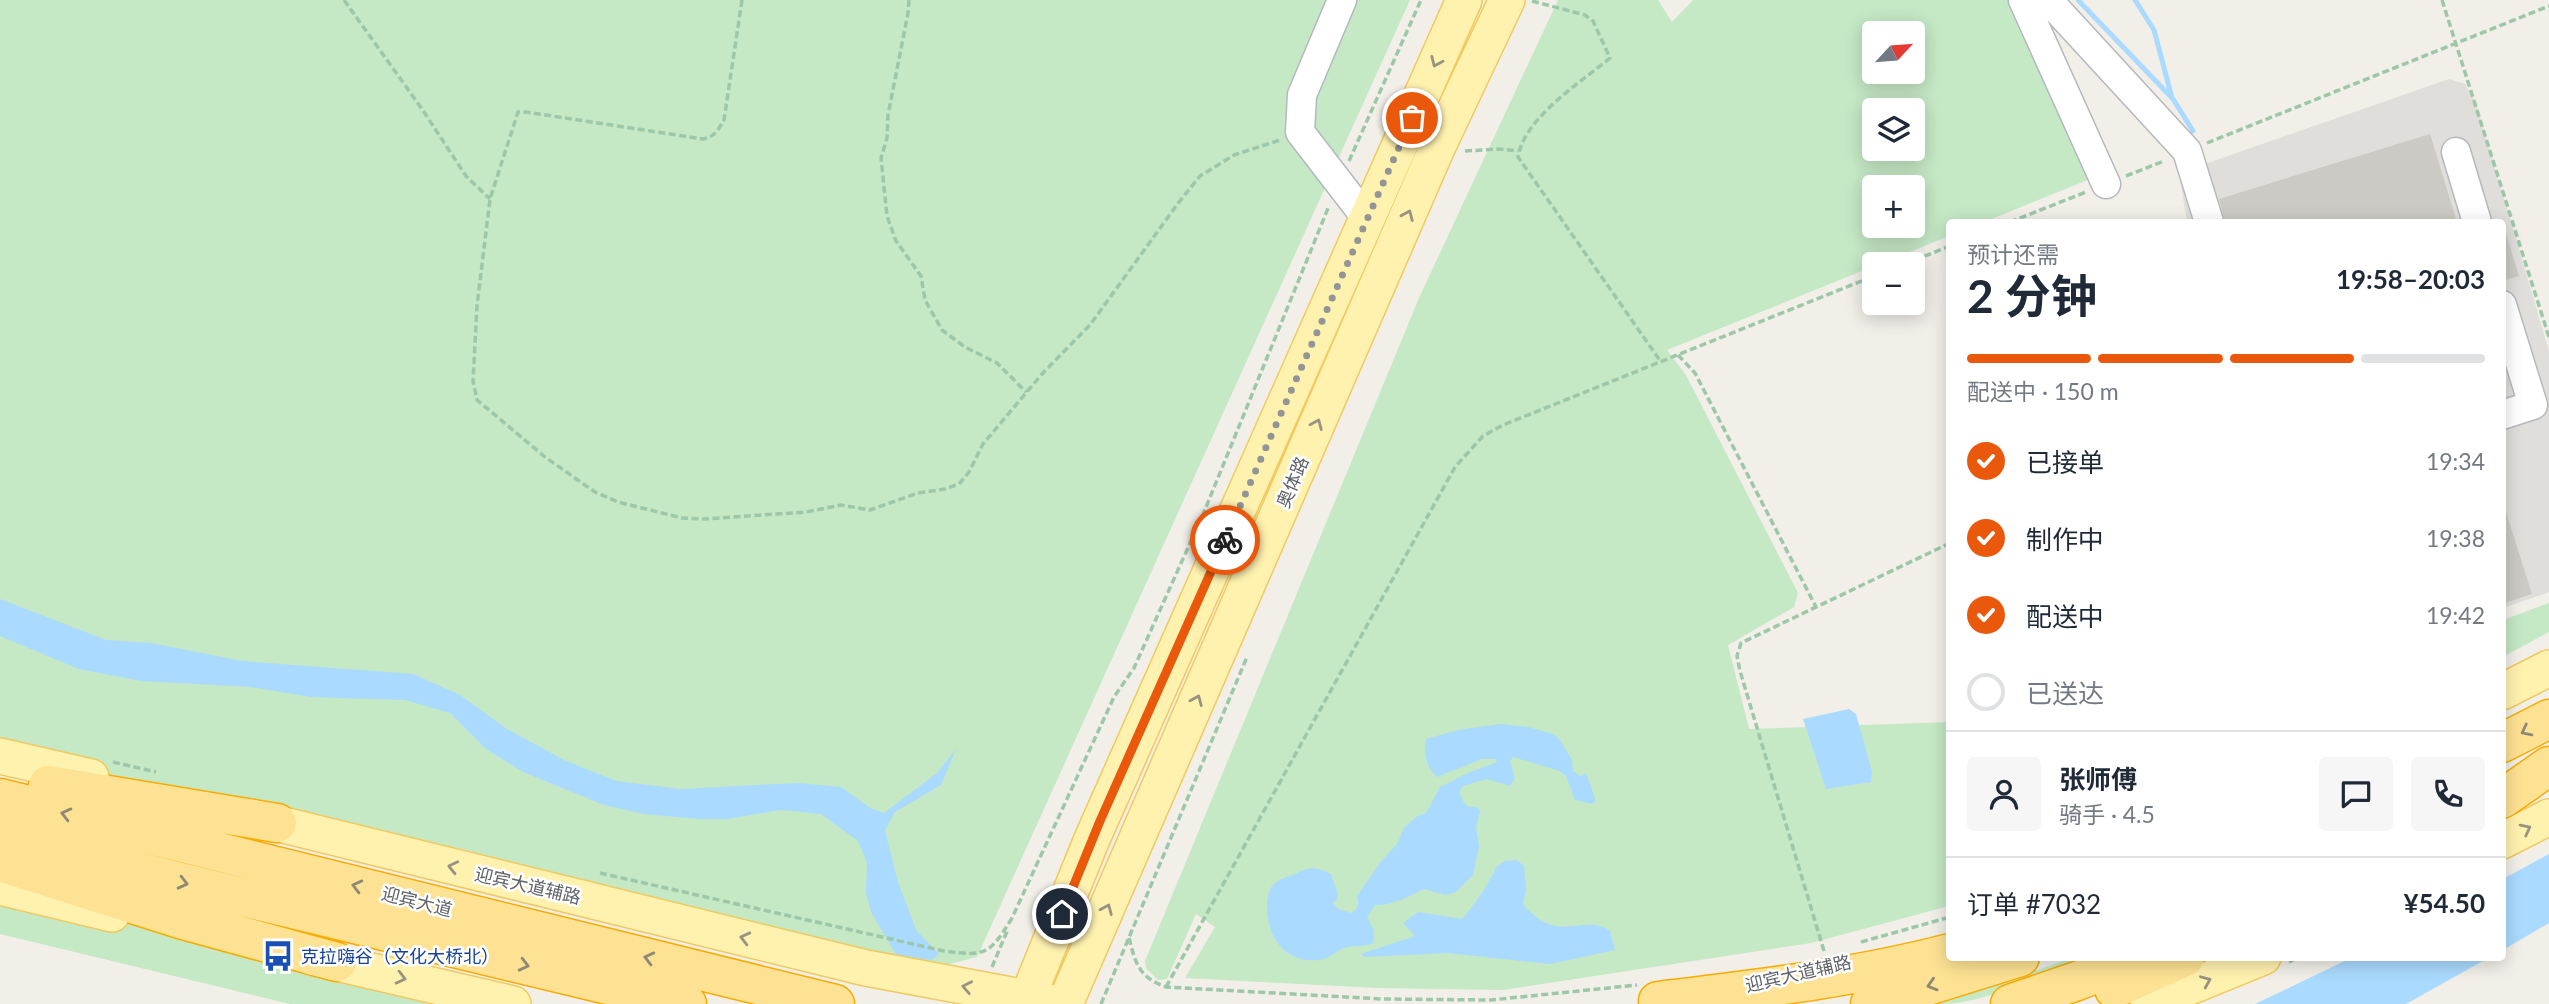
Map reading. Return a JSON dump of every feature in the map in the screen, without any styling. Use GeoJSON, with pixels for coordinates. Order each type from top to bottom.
{"type":"FeatureCollection","features":[{"type":"Feature","properties":{"kind":"highway"},"geometry":{"type":"LineString","coordinates":[[2506,741],[2549,719]]}},
{"type":"Feature","properties":{"kind":"highway"},"geometry":{"type":"LineString","coordinates":[[2506,784],[2549,764]]}},
{"type":"Feature","properties":{"kind":"highway"},"geometry":{"type":"LineString","coordinates":[[2506,796],[2549,764]]}},
{"type":"Feature","properties":{"kind":"highway"},"geometry":{"type":"LineString","coordinates":[[0,776],[277,823]]}},
{"type":"Feature","properties":{"kind":"highway","name":"迎宾大道"},"geometry":{"type":"LineString","coordinates":[[0,798],[835,1004]]}},
{"type":"Feature","properties":{"kind":"highway","name":"迎宾大道"},"geometry":{"type":"LineString","coordinates":[[0,836],[687,1004]]}},
{"type":"Feature","properties":{"kind":"highway"},"geometry":{"type":"LineString","coordinates":[[0,862],[183,920],[337,962]]}},
{"type":"Feature","properties":{"kind":"highway"},"geometry":{"type":"LineString","coordinates":[[1648,996],[1821,981],[1946,954]]}},
{"type":"Feature","properties":{"kind":"highway"},"geometry":{"type":"LineString","coordinates":[[2010,1004],[2128,961]]}},
{"type":"Feature","properties":{"kind":"highway"},"geometry":{"type":"LineString","coordinates":[[2076,1004],[2176,961]]}},
{"type":"Feature","properties":{"kind":"highway"},"geometry":{"type":"LineString","coordinates":[[1870,1004],[2007,962]]}},
{"type":"Feature","properties":{"kind":"main road"},"geometry":{"type":"LineString","coordinates":[[1037,1002],[1100,821],[1464,0]]}},
{"type":"Feature","properties":{"kind":"main road","name":"奥体路"},"geometry":{"type":"LineString","coordinates":[[1065,1004],[1437,148],[1519,1]]}},
{"type":"Feature","properties":{"kind":"main road"},"geometry":{"type":"LineString","coordinates":[[2506,690],[2549,668]]}},
{"type":"Feature","properties":{"kind":"main road","name":"迎宾大道辅路"},"geometry":{"type":"LineString","coordinates":[[0,755],[866,968],[1037,1002]]}},
{"type":"Feature","properties":{"kind":"main road"},"geometry":{"type":"LineString","coordinates":[[2506,839],[2549,817]]}},
{"type":"Feature","properties":{"kind":"main road"},"geometry":{"type":"LineString","coordinates":[[0,887],[212,939],[337,962],[513,1004]]}},
{"type":"Feature","properties":{"kind":"main road","name":"迎宾大道辅路"},"geometry":{"type":"LineString","coordinates":[[1648,996],[1829,967],[1946,935]]}},
{"type":"Feature","properties":{"kind":"main road"},"geometry":{"type":"LineString","coordinates":[[2148,1004],[2253,961]]}},
{"type":"Feature","properties":{"kind":"lane"},"geometry":{"type":"LineString","coordinates":[[1342,0],[1302,95],[1300,132],[1367,219]]}},
{"type":"Feature","properties":{"kind":"lane"},"geometry":{"type":"LineString","coordinates":[[2023,0],[2106,184]]}},
{"type":"Feature","properties":{"kind":"lane"},"geometry":{"type":"LineString","coordinates":[[2048,0],[2187,151],[2208,219]]}},
{"type":"Feature","properties":{"kind":"lane"},"geometry":{"type":"LineString","coordinates":[[2456,152],[2476,219]]}},
{"type":"Feature","properties":{"kind":"lane"},"geometry":{"type":"LineString","coordinates":[[2506,318],[2533,405],[2506,414]]}},
{"type":"Feature","properties":{"kind":"path"},"geometry":{"type":"LineString","coordinates":[[344,0],[466,176],[490,199]]}},
{"type":"Feature","properties":{"kind":"path"},"geometry":{"type":"LineString","coordinates":[[743,0],[723,120],[711,138],[518,112],[490,199],[477,306],[473,382],[477,400],[545,457],[595,492],[618,502],[682,518],[806,512],[841,505],[870,510],[918,493],[959,484],[969,472],[983,444],[1026,392],[1090,325],[1200,176],[1234,155],[1300,132]]}},
{"type":"Feature","properties":{"kind":"path"},"geometry":{"type":"LineString","coordinates":[[909,0],[888,115],[887,138],[881,158],[887,216],[896,241],[921,276],[925,300],[942,330],[965,347],[997,363],[1026,392]]}},
{"type":"Feature","properties":{"kind":"path"},"geometry":{"type":"LineString","coordinates":[[982,989],[1012,918],[1115,697],[1134,668],[1204,512],[1339,183],[1421,0]]}},
{"type":"Feature","properties":{"kind":"path"},"geometry":{"type":"LineString","coordinates":[[2442,0],[2549,337]]}},
{"type":"Feature","properties":{"kind":"path"},"geometry":{"type":"LineString","coordinates":[[1519,1],[1585,15],[1593,21],[1611,58],[1550,106],[1519,146],[1518,157],[1661,362]]}},
{"type":"Feature","properties":{"kind":"path"},"geometry":{"type":"LineString","coordinates":[[2018,219],[2549,6]]}},
{"type":"Feature","properties":{"kind":"path"},"geometry":{"type":"LineString","coordinates":[[1465,151],[1518,151]]}},
{"type":"Feature","properties":{"kind":"path"},"geometry":{"type":"LineString","coordinates":[[1925,256],[1946,248]]}},
{"type":"Feature","properties":{"kind":"path"},"geometry":{"type":"LineString","coordinates":[[1167,987],[1455,467],[1483,436],[1503,425],[1862,281]]}},
{"type":"Feature","properties":{"kind":"path"},"geometry":{"type":"LineString","coordinates":[[1678,355],[1695,373],[1816,607]]}},
{"type":"Feature","properties":{"kind":"path"},"geometry":{"type":"LineString","coordinates":[[1824,951],[1737,656],[1741,643],[1946,545]]}},
{"type":"Feature","properties":{"kind":"path"},"geometry":{"type":"LineString","coordinates":[[102,759],[167,775]]}},
{"type":"Feature","properties":{"kind":"path"},"geometry":{"type":"LineString","coordinates":[[597,873],[944,951],[968,954],[985,951],[997,942],[1012,918]]}},
{"type":"Feature","properties":{"kind":"path"},"geometry":{"type":"LineString","coordinates":[[1850,944],[1946,917]]}},
{"type":"Feature","properties":{"kind":"path"},"geometry":{"type":"LineString","coordinates":[[1129,938],[1141,972],[1151,981],[1167,987],[1382,999],[1491,1000],[1648,996]]}},
{"type":"Feature","properties":{"kind":"shaded area"},"geometry":{"type":"Polygon","coordinates":[[[2449,79],[2465,84],[2476,103],[2549,351],[2549,592],[2506,607],[2506,219],[2187,219],[2179,173],[2449,79]]]}},
{"type":"Feature","properties":{"kind":"green space"},"geometry":{"type":"Polygon","coordinates":[[[0,0],[1410,0],[977,957],[884,981],[0,762],[0,0]]]}},
{"type":"Feature","properties":{"kind":"green space"},"geometry":{"type":"Polygon","coordinates":[[[1558,0],[1658,0],[1672,22],[1693,0],[2010,0],[2095,177],[1991,219],[1946,219],[1946,237],[1910,252],[1862,252],[1862,271],[1667,350],[1686,375],[1798,593],[1794,607],[1728,645],[1749,729],[1946,722],[1946,907],[1811,943],[1503,990],[1378,988],[1185,978],[1215,927],[1196,914],[1167,979],[1158,980],[1146,968],[1145,961],[1419,298],[1558,0]]]}},
{"type":"Feature","properties":{"kind":"green space"},"geometry":{"type":"Polygon","coordinates":[[[2549,603],[2549,632],[2506,655],[2506,619],[2549,603]]]}},
{"type":"Feature","properties":{"kind":"green space"},"geometry":{"type":"Polygon","coordinates":[[[0,877],[485,1004],[290,1004],[0,934],[0,877]]]}},
{"type":"Feature","properties":{"kind":"green space"},"geometry":{"type":"Polygon","coordinates":[[[2063,961],[2084,961],[1997,993],[1957,1003],[1940,1004],[2063,961]]]}},
{"type":"Feature","properties":{"kind":"water"},"geometry":{"type":"Polygon","coordinates":[[[0,599],[106,640],[151,643],[242,661],[413,674],[460,695],[507,729],[564,760],[616,781],[681,789],[798,783],[841,787],[870,808],[884,813],[937,773],[956,749],[941,785],[895,812],[885,830],[898,882],[916,930],[939,954],[932,960],[897,956],[871,912],[866,893],[867,863],[858,841],[821,814],[781,810],[727,819],[700,819],[644,814],[604,805],[523,772],[486,749],[450,713],[405,700],[311,697],[251,687],[141,681],[79,669],[0,636],[0,599]]]}},
{"type":"Feature","properties":{"kind":"water"},"geometry":{"type":"Polygon","coordinates":[[[1849,709],[1856,714],[1872,772],[1871,782],[1826,789],[1803,719],[1849,709]]]}},
{"type":"Feature","properties":{"kind":"water"},"geometry":{"type":"Polygon","coordinates":[[[1500,724],[1528,727],[1553,734],[1572,760],[1573,771],[1580,776],[1586,773],[1596,801],[1592,804],[1575,800],[1566,776],[1560,771],[1513,757],[1510,761],[1515,778],[1510,786],[1487,779],[1463,786],[1459,792],[1464,803],[1469,807],[1477,807],[1480,811],[1476,827],[1479,847],[1473,875],[1456,892],[1445,895],[1424,889],[1395,902],[1375,905],[1367,917],[1374,931],[1373,943],[1342,949],[1318,960],[1297,958],[1282,948],[1268,922],[1267,901],[1273,885],[1306,869],[1322,870],[1331,874],[1336,889],[1338,899],[1333,903],[1338,909],[1351,913],[1354,911],[1358,906],[1357,896],[1379,864],[1397,844],[1404,828],[1416,817],[1426,813],[1440,787],[1497,762],[1496,759],[1482,759],[1437,777],[1426,759],[1426,739],[1458,730],[1500,724]]]}},
{"type":"Feature","properties":{"kind":"water"},"geometry":{"type":"Polygon","coordinates":[[[2549,854],[2549,923],[2506,948],[2506,877],[2549,854]]]}},
{"type":"Feature","properties":{"kind":"water"},"geometry":{"type":"Polygon","coordinates":[[[1517,860],[1524,866],[1526,889],[1523,904],[1536,917],[1548,924],[1559,926],[1600,926],[1610,931],[1615,950],[1550,964],[1448,953],[1365,957],[1361,954],[1415,936],[1403,923],[1418,912],[1462,919],[1481,894],[1496,867],[1505,861],[1517,860]]]}},
{"type":"Feature","properties":{"kind":"water"},"geometry":{"type":"Polygon","coordinates":[[[2345,961],[2483,961],[2406,1004],[2255,1004],[2345,961]]]}},
{"type":"Feature","properties":{"kind":"building"},"geometry":{"type":"Polygon","coordinates":[[[2430,134],[2456,219],[2224,219],[2219,199],[2430,134]]]}},
{"type":"Feature","properties":{"kind":"building"},"geometry":{"type":"Polygon","coordinates":[[[2506,234],[2519,276],[2506,280],[2506,234]]]}},
{"type":"Feature","properties":{"kind":"building"},"geometry":{"type":"Polygon","coordinates":[[[2506,512],[2532,594],[2506,603],[2506,512]]]}},
{"type":"Feature","properties":{"kind":"waterway"},"geometry":{"type":"LineString","coordinates":[[2078,0],[2173,99],[2193,131]]}},
{"type":"Feature","properties":{"kind":"waterway"},"geometry":{"type":"LineString","coordinates":[[2135,0],[2154,30],[2172,98]]}},
{"type":"Feature","properties":{"kind":"way so far"},"geometry":{"type":"LineString","coordinates":[[1225,540],[1412,118]]}},
{"type":"Feature","properties":{"kind":"place","name":"克拉嗨谷（文化大桥北）"},"geometry":{"type":"Point","coordinates":[278,956]}},
{"type":"Feature","properties":{"kind":"route"},"geometry":{"type":"LineString","coordinates":[[1062,914],[1100,821],[1225,540]]}}]}
